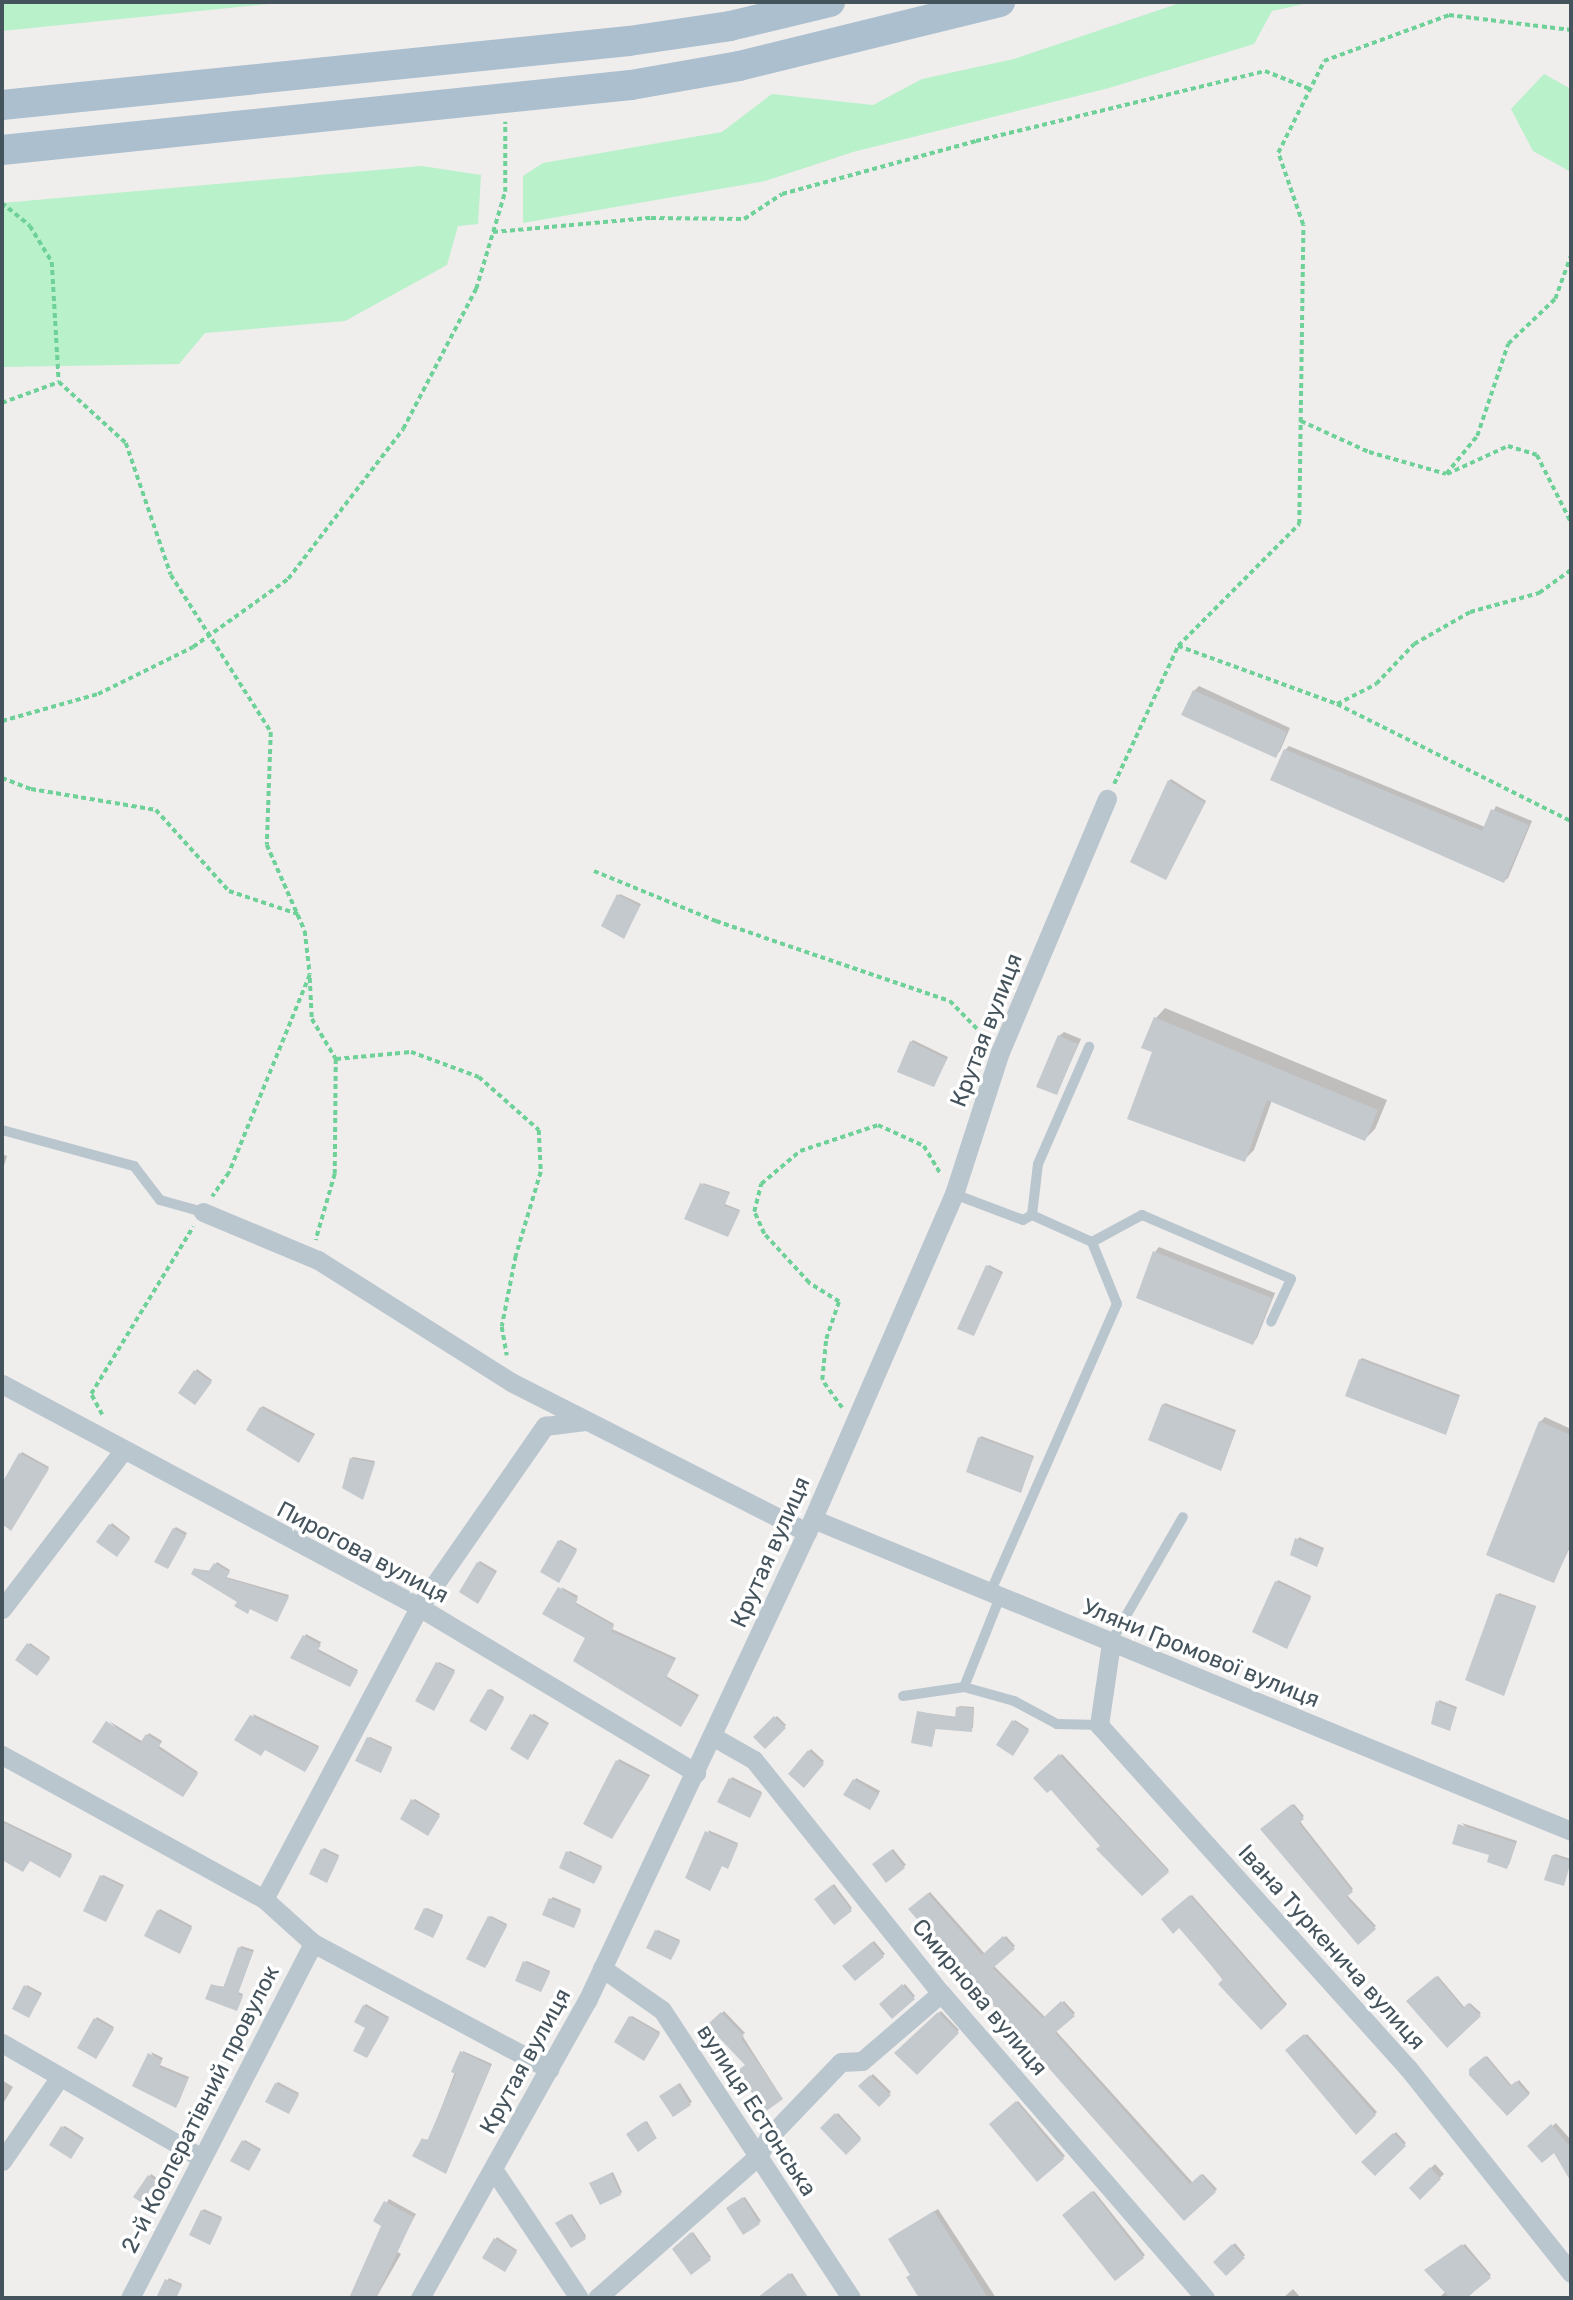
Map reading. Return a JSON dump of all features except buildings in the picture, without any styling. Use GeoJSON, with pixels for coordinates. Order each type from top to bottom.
{"type":"FeatureCollection","features":[{"type":"Feature","properties":{"kind":"main road"},"geometry":{"type":"LineString","coordinates":[[2,105],[629,41],[730,26],[830,2]]}},
{"type":"Feature","properties":{"kind":"main road"},"geometry":{"type":"LineString","coordinates":[[2,150],[631,85],[739,66],[1000,2]]}},
{"type":"Feature","properties":{"kind":"street","name":"Крутая вулиця"},"geometry":{"type":"LineString","coordinates":[[421,2298],[602,1968],[810,1526],[954,1194],[1000,1052],[1107,800]]}},
{"type":"Feature","properties":{"kind":"street","name":"Уляни Громової вулиця"},"geometry":{"type":"LineString","coordinates":[[203,1212],[318,1260],[512,1382],[585,1421],[810,1526],[995,1595],[1571,1831]]}},
{"type":"Feature","properties":{"kind":"street","name":"Пирогова вулиця"},"geometry":{"type":"LineString","coordinates":[[2,1384],[122,1452],[419,1607],[696,1773]]}},
{"type":"Feature","properties":{"kind":"street"},"geometry":{"type":"LineString","coordinates":[[264,1899],[419,1607],[545,1426],[585,1421]]}},
{"type":"Feature","properties":{"kind":"street"},"geometry":{"type":"LineString","coordinates":[[2,1609],[122,1452]]}},
{"type":"Feature","properties":{"kind":"street"},"geometry":{"type":"LineString","coordinates":[[1099,1726],[1111,1643]]}},
{"type":"Feature","properties":{"kind":"street","name":"Івана Туркенича вулиця"},"geometry":{"type":"LineString","coordinates":[[1099,1726],[1408,2068],[1571,2273]]}},
{"type":"Feature","properties":{"kind":"street","name":"Смирнова вулиця"},"geometry":{"type":"LineString","coordinates":[[712,1736],[754,1760],[942,1993],[1205,2298]]}},
{"type":"Feature","properties":{"kind":"street"},"geometry":{"type":"LineString","coordinates":[[2,1755],[264,1899],[313,1943],[549,2068]]}},
{"type":"Feature","properties":{"kind":"street","name":"2-й Коопєратівний провулок"},"geometry":{"type":"LineString","coordinates":[[130,2298],[313,1943]]}},
{"type":"Feature","properties":{"kind":"street","name":"вулиця Естонська"},"geometry":{"type":"LineString","coordinates":[[602,1968],[662,2010],[851,2298]]}},
{"type":"Feature","properties":{"kind":"street"},"geometry":{"type":"LineString","coordinates":[[597,2298],[758,2156],[769,2137],[841,2062],[862,2061],[942,1993]]}},
{"type":"Feature","properties":{"kind":"street"},"geometry":{"type":"LineString","coordinates":[[2,2043],[201,2157]]}},
{"type":"Feature","properties":{"kind":"street"},"geometry":{"type":"LineString","coordinates":[[2,2161],[59,2078]]}},
{"type":"Feature","properties":{"kind":"street"},"geometry":{"type":"LineString","coordinates":[[493,2169],[579,2298]]}},
{"type":"Feature","properties":{"kind":"lane"},"geometry":{"type":"LineString","coordinates":[[1032,1215],[1038,1164],[1089,1047]]}},
{"type":"Feature","properties":{"kind":"lane"},"geometry":{"type":"LineString","coordinates":[[2,1130],[134,1166],[160,1200],[203,1212]]}},
{"type":"Feature","properties":{"kind":"lane"},"geometry":{"type":"LineString","coordinates":[[954,1194],[1023,1220],[1032,1215]]}},
{"type":"Feature","properties":{"kind":"lane"},"geometry":{"type":"LineString","coordinates":[[964,1687],[995,1595],[1117,1304],[1092,1242],[1032,1215]]}},
{"type":"Feature","properties":{"kind":"lane"},"geometry":{"type":"LineString","coordinates":[[1092,1242],[1142,1215],[1291,1279],[1270,1322]]}},
{"type":"Feature","properties":{"kind":"lane"},"geometry":{"type":"LineString","coordinates":[[1111,1643],[1183,1517]]}},
{"type":"Feature","properties":{"kind":"lane"},"geometry":{"type":"LineString","coordinates":[[903,1696],[964,1687],[1014,1701],[1057,1724],[1099,1726]]}},
{"type":"Feature","properties":{"kind":"path"},"geometry":{"type":"LineString","coordinates":[[1107,800],[1178,646],[1298,524],[1303,225],[1278,153],[1324,61],[1449,15],[1571,30]]}},
{"type":"Feature","properties":{"kind":"path"},"geometry":{"type":"LineString","coordinates":[[493,232],[651,218],[744,219],[782,194],[976,141],[1265,71],[1310,89]]}},
{"type":"Feature","properties":{"kind":"path"},"geometry":{"type":"LineString","coordinates":[[2,721],[98,694],[208,637],[288,579],[403,429],[476,289],[505,192],[506,97]]}},
{"type":"Feature","properties":{"kind":"path"},"geometry":{"type":"LineString","coordinates":[[2,202],[30,226],[52,262],[59,382],[126,443],[171,575],[208,637],[251,696],[271,732],[267,845],[305,931],[312,1019],[336,1059],[335,1174],[315,1234],[318,1260]]}},
{"type":"Feature","properties":{"kind":"path"},"geometry":{"type":"LineString","coordinates":[[1446,474],[1477,436],[1508,344],[1555,299],[1571,255]]}},
{"type":"Feature","properties":{"kind":"path"},"geometry":{"type":"LineString","coordinates":[[2,403],[59,382]]}},
{"type":"Feature","properties":{"kind":"path"},"geometry":{"type":"LineString","coordinates":[[1300,421],[1369,452],[1446,474],[1508,446],[1537,455],[1571,522]]}},
{"type":"Feature","properties":{"kind":"path"},"geometry":{"type":"LineString","coordinates":[[1338,704],[1376,684],[1414,644],[1470,611],[1539,593],[1571,570]]}},
{"type":"Feature","properties":{"kind":"path"},"geometry":{"type":"LineString","coordinates":[[1178,646],[1338,704],[1571,821]]}},
{"type":"Feature","properties":{"kind":"path"},"geometry":{"type":"LineString","coordinates":[[2,778],[31,789],[156,810],[229,891],[298,914]]}},
{"type":"Feature","properties":{"kind":"path"},"geometry":{"type":"LineString","coordinates":[[594,870],[716,921],[950,1002],[1000,1052]]}},
{"type":"Feature","properties":{"kind":"path"},"geometry":{"type":"LineString","coordinates":[[103,1417],[91,1394],[229,1173],[310,975]]}},
{"type":"Feature","properties":{"kind":"path"},"geometry":{"type":"LineString","coordinates":[[336,1059],[411,1052],[479,1077],[540,1130],[541,1172],[516,1256],[502,1327],[512,1382]]}},
{"type":"Feature","properties":{"kind":"path"},"geometry":{"type":"LineString","coordinates":[[853,1423],[822,1380],[826,1339],[839,1303],[809,1283],[764,1234],[754,1212],[761,1184],[800,1152],[878,1125],[924,1146],[954,1194]]}},
{"type":"Feature","properties":{"kind":"green space"},"geometry":{"type":"Polygon","coordinates":[[[2,2],[289,2],[2,31],[2,2]]]}},
{"type":"Feature","properties":{"kind":"green space"},"geometry":{"type":"Polygon","coordinates":[[[1183,2],[1313,2],[1272,11],[1254,44],[1109,88],[853,152],[765,181],[523,223],[523,176],[543,163],[722,132],[772,94],[873,105],[922,79],[1014,59],[1183,2]]]}},
{"type":"Feature","properties":{"kind":"green space"},"geometry":{"type":"Polygon","coordinates":[[[1544,74],[1571,89],[1571,172],[1533,151],[1511,109],[1544,74]]]}},
{"type":"Feature","properties":{"kind":"green space"},"geometry":{"type":"Polygon","coordinates":[[[422,166],[481,175],[478,224],[458,226],[447,265],[345,321],[205,333],[179,364],[2,367],[2,203],[422,166]]]}}]}
